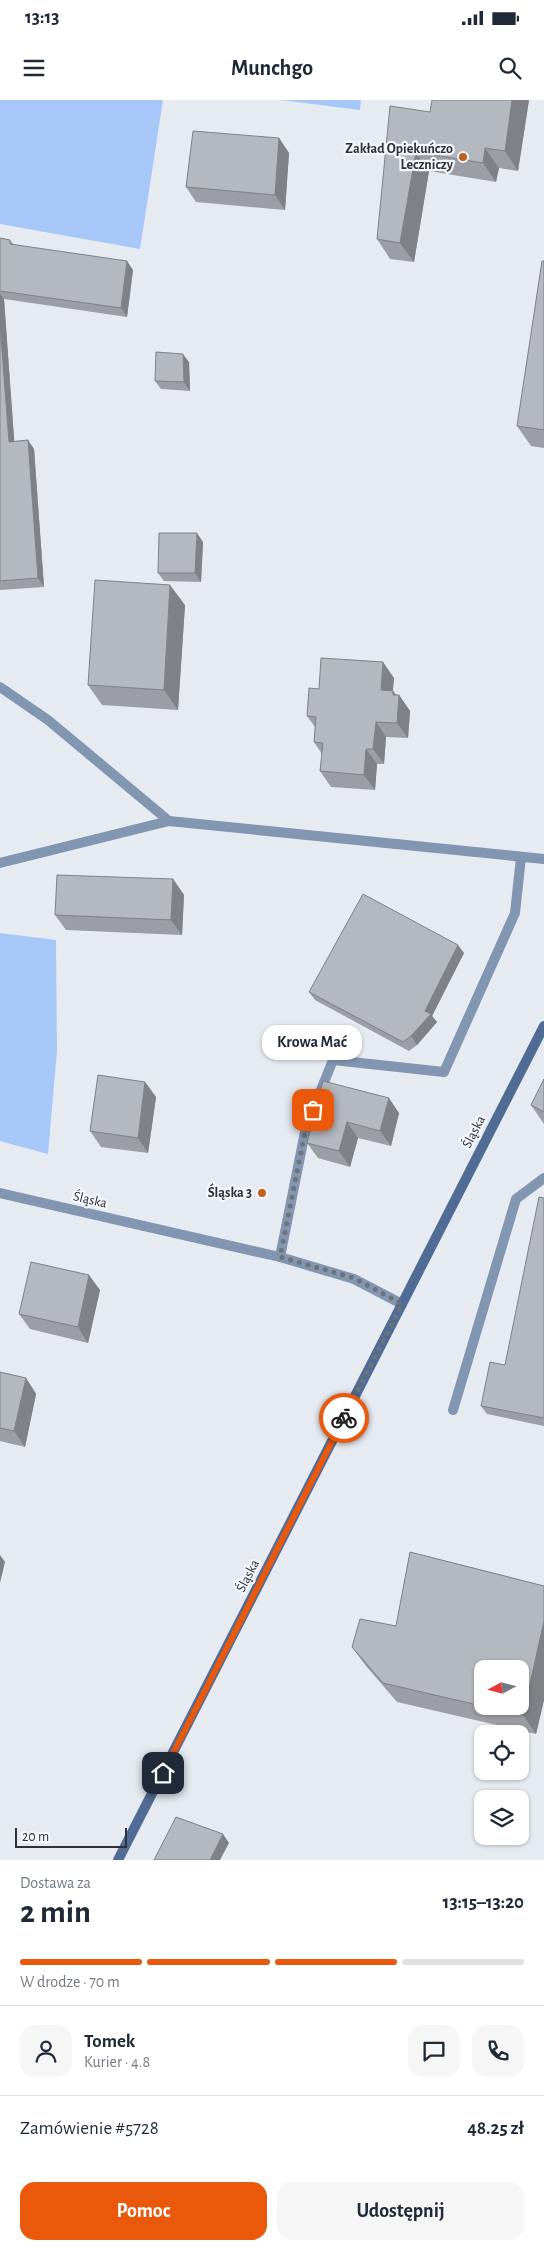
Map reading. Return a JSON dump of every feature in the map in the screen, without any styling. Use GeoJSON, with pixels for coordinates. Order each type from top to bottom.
{"type":"FeatureCollection","features":[{"type":"Feature","properties":{"kind":"main road","name":"Śląska"},"geometry":{"type":"LineString","coordinates":[[118,1860],[544,1026]]}},
{"type":"Feature","properties":{"kind":"street"},"geometry":{"type":"LineString","coordinates":[[0,687],[48,720],[169,821]]}},
{"type":"Feature","properties":{"kind":"street"},"geometry":{"type":"LineString","coordinates":[[0,863],[169,821],[544,860]]}},
{"type":"Feature","properties":{"kind":"street"},"geometry":{"type":"LineString","coordinates":[[280,1257],[306,1127],[333,1060],[444,1072],[515,913],[521,857]]}},
{"type":"Feature","properties":{"kind":"street"},"geometry":{"type":"LineString","coordinates":[[454,1410],[516,1199],[544,1178]]}},
{"type":"Feature","properties":{"kind":"street","name":"Śląska"},"geometry":{"type":"LineString","coordinates":[[0,1194],[280,1257],[354,1278],[402,1304]]}},
{"type":"Feature","properties":{"kind":"shaded area"},"geometry":{"type":"Polygon","coordinates":[[[0,100],[163,100],[140,249],[0,224],[0,100]]]}},
{"type":"Feature","properties":{"kind":"shaded area"},"geometry":{"type":"Polygon","coordinates":[[[281,100],[361,100],[360,110],[281,100]]]}},
{"type":"Feature","properties":{"kind":"shaded area"},"geometry":{"type":"Polygon","coordinates":[[[0,933],[56,940],[57,1051],[48,1154],[0,1141],[0,933]]]}},
{"type":"Feature","properties":{"kind":"building"},"geometry":{"type":"Polygon","coordinates":[[[432,100],[512,100],[505,151],[485,148],[483,163],[416,152],[400,243],[377,239],[390,106],[430,112],[432,100]]]}},
{"type":"Feature","properties":{"kind":"building"},"geometry":{"type":"Polygon","coordinates":[[[193,131],[279,138],[275,195],[186,187],[193,131]]]}},
{"type":"Feature","properties":{"kind":"building"},"geometry":{"type":"Polygon","coordinates":[[[0,238],[10,240],[10,244],[127,261],[121,308],[0,291],[0,238]]]}},
{"type":"Feature","properties":{"kind":"building"},"geometry":{"type":"Polygon","coordinates":[[[542,261],[544,261],[544,430],[517,426],[542,261]]]}},
{"type":"Feature","properties":{"kind":"building"},"geometry":{"type":"Polygon","coordinates":[[[0,324],[9,442],[28,440],[38,578],[0,581],[0,324]]]}},
{"type":"Feature","properties":{"kind":"building"},"geometry":{"type":"Polygon","coordinates":[[[156,352],[183,354],[184,382],[155,381],[156,352]]]}},
{"type":"Feature","properties":{"kind":"building"},"geometry":{"type":"Polygon","coordinates":[[[159,533],[197,533],[195,573],[158,573],[159,533]]]}},
{"type":"Feature","properties":{"kind":"building"},"geometry":{"type":"Polygon","coordinates":[[[95,580],[170,585],[164,690],[88,685],[95,580]]]}},
{"type":"Feature","properties":{"kind":"building"},"geometry":{"type":"Polygon","coordinates":[[[321,658],[383,662],[381,690],[393,691],[393,695],[399,695],[397,723],[376,722],[373,749],[366,749],[364,775],[320,771],[323,743],[314,742],[316,717],[307,716],[309,688],[319,689],[321,658]]]}},
{"type":"Feature","properties":{"kind":"building"},"geometry":{"type":"Polygon","coordinates":[[[57,875],[173,879],[171,920],[55,915],[57,875]]]}},
{"type":"Feature","properties":{"kind":"building"},"geometry":{"type":"Polygon","coordinates":[[[363,894],[458,945],[425,1011],[431,1014],[403,1042],[309,992],[363,894]]]}},
{"type":"Feature","properties":{"kind":"building"},"geometry":{"type":"Polygon","coordinates":[[[98,1075],[145,1082],[138,1138],[90,1131],[98,1075]]]}},
{"type":"Feature","properties":{"kind":"building"},"geometry":{"type":"Polygon","coordinates":[[[544,1079],[544,1112],[531,1105],[544,1079]]]}},
{"type":"Feature","properties":{"kind":"building"},"geometry":{"type":"Polygon","coordinates":[[[323,1081],[389,1098],[380,1131],[347,1122],[339,1151],[307,1143],[323,1081]]]}},
{"type":"Feature","properties":{"kind":"building"},"geometry":{"type":"Polygon","coordinates":[[[539,1197],[544,1198],[544,1418],[481,1406],[490,1362],[505,1365],[539,1197]]]}},
{"type":"Feature","properties":{"kind":"building"},"geometry":{"type":"Polygon","coordinates":[[[31,1262],[89,1275],[78,1327],[19,1314],[31,1262]]]}},
{"type":"Feature","properties":{"kind":"building"},"geometry":{"type":"Polygon","coordinates":[[[0,1372],[26,1378],[14,1431],[0,1428],[0,1372]]]}},
{"type":"Feature","properties":{"kind":"building"},"geometry":{"type":"Polygon","coordinates":[[[410,1552],[544,1586],[544,1621],[529,1688],[529,1660],[474,1660],[474,1704],[383,1683],[352,1647],[360,1619],[396,1626],[410,1552]]]}},
{"type":"Feature","properties":{"kind":"building"},"geometry":{"type":"Polygon","coordinates":[[[176,1817],[223,1834],[210,1860],[154,1860],[176,1817]]]}},
{"type":"Feature","properties":{"kind":"way so far"},"geometry":{"type":"LineString","coordinates":[[313,1110],[306,1127],[280,1257],[354,1278],[402,1304],[344,1418]]}},
{"type":"Feature","properties":{"kind":"place","name":"Zakład Opiekuńczo Leczniczy"},"geometry":{"type":"Point","coordinates":[463,157]}},
{"type":"Feature","properties":{"kind":"place","name":"Krowa Mać"},"geometry":{"type":"Point","coordinates":[313,1110]}},
{"type":"Feature","properties":{"kind":"place","name":"Śląska 3"},"geometry":{"type":"Point","coordinates":[262,1193]}},
{"type":"Feature","properties":{"kind":"route"},"geometry":{"type":"LineString","coordinates":[[163,1773],[344,1418]]}}]}
